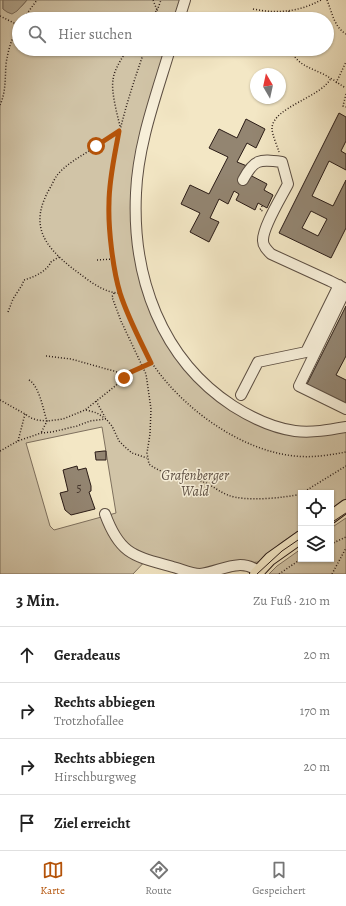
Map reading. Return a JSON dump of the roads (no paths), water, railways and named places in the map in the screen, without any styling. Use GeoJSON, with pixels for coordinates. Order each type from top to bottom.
{"type":"FeatureCollection","features":[{"type":"Feature","properties":{"kind":"main road"},"geometry":{"type":"LineString","coordinates":[[334,515],[346,506]]}},
{"type":"Feature","properties":{"kind":"main road"},"geometry":{"type":"LineString","coordinates":[[257,572],[270,559],[298,539]]}},
{"type":"Feature","properties":{"kind":"street"},"geometry":{"type":"LineString","coordinates":[[181,12],[185,0]]}},
{"type":"Feature","properties":{"kind":"street"},"geometry":{"type":"LineString","coordinates":[[168,56],[139,160],[136,194],[138,244],[143,272],[150,297],[161,325],[176,352],[194,373],[221,398],[250,416],[269,425],[296,431],[315,432],[346,427]]}},
{"type":"Feature","properties":{"kind":"street"},"geometry":{"type":"LineString","coordinates":[[243,180],[248,170],[255,162],[268,160],[282,162],[288,184],[264,233],[264,244],[266,250],[271,254],[343,288]]}},
{"type":"Feature","properties":{"kind":"street"},"geometry":{"type":"LineString","coordinates":[[241,395],[258,362],[306,352],[343,288]]}},
{"type":"Feature","properties":{"kind":"street"},"geometry":{"type":"LineString","coordinates":[[343,288],[300,386],[346,409]]}},
{"type":"Feature","properties":{"kind":"street"},"geometry":{"type":"LineString","coordinates":[[105,514],[112,532],[119,543],[129,551],[146,559],[196,574],[239,564],[249,566],[257,572]]}},
{"type":"Feature","properties":{"kind":"tram line"},"geometry":{"type":"LineString","coordinates":[[334,521],[346,513]]}},
{"type":"Feature","properties":{"kind":"tram line"},"geometry":{"type":"LineString","coordinates":[[257,574],[282,551],[298,540]]}},
{"type":"Feature","properties":{"kind":"park label","name":"Grafenberger Wald"},"geometry":{"type":"Point","coordinates":[195,484]}}]}
